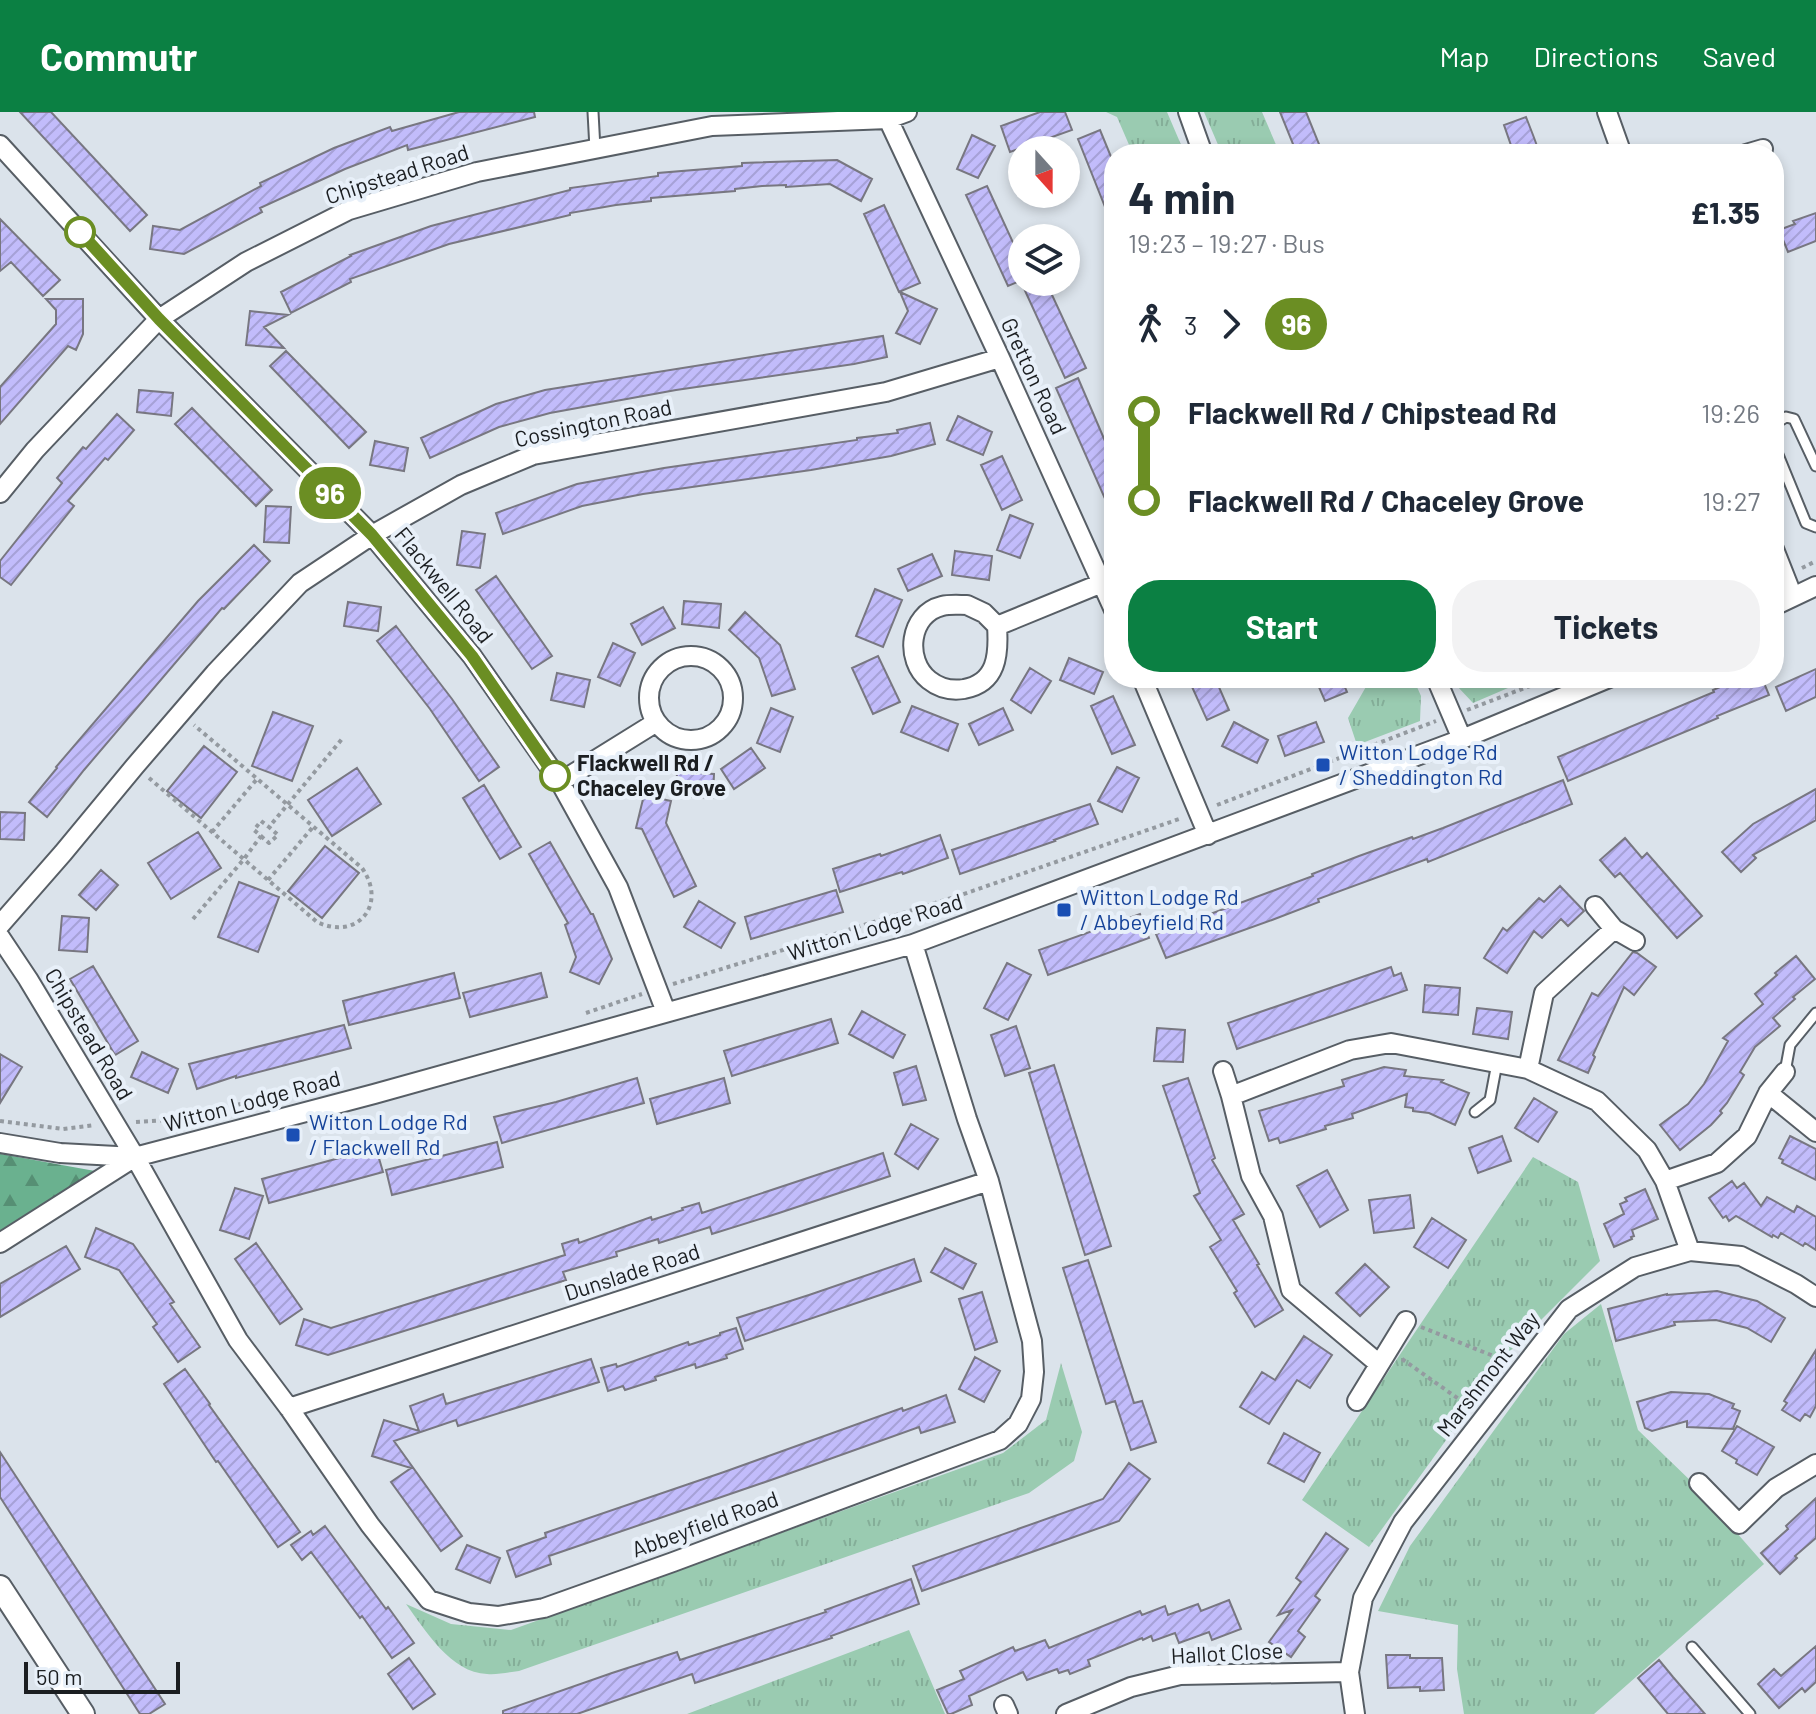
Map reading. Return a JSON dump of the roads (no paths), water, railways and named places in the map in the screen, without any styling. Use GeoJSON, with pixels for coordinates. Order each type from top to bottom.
{"type":"FeatureCollection","features":[{"type":"Feature","properties":{"kind":"street","name":"Chipstead Road"},"geometry":{"type":"LineString","coordinates":[[0,493],[35,450],[159,319],[246,262],[349,210],[477,172],[712,126],[888,119],[907,112]]}},
{"type":"Feature","properties":{"kind":"street"},"geometry":{"type":"LineString","coordinates":[[1188,112],[1199,144]]}},
{"type":"Feature","properties":{"kind":"street"},"geometry":{"type":"LineString","coordinates":[[1607,112],[1618,144]]}},
{"type":"Feature","properties":{"kind":"street","name":"Gretton Road"},"geometry":{"type":"LineString","coordinates":[[888,119],[1104,588]]}},
{"type":"Feature","properties":{"kind":"street","name":"Flackwell Road"},"geometry":{"type":"LineString","coordinates":[[0,145],[159,319],[372,535],[472,656],[560,782],[618,887],[666,1012]]}},
{"type":"Feature","properties":{"kind":"street","name":"Cossington Road"},"geometry":{"type":"LineString","coordinates":[[0,925],[180,713],[300,583],[372,535],[461,485],[533,455],[886,392],[1000,358]]}},
{"type":"Feature","properties":{"kind":"street"},"geometry":{"type":"LineString","coordinates":[[1784,574],[1793,597]]}},
{"type":"Feature","properties":{"kind":"street"},"geometry":{"type":"LineString","coordinates":[[997,626],[1102,583]]}},
{"type":"Feature","properties":{"kind":"street"},"geometry":{"type":"LineString","coordinates":[[1784,601],[1816,586]]}},
{"type":"Feature","properties":{"kind":"street"},"geometry":{"type":"LineString","coordinates":[[967,605],[984,613],[997,626],[996,660],[990,675],[976,687],[955,691],[940,687],[927,679],[916,664],[912,645],[915,628],[925,615],[941,606],[967,605]]}},
{"type":"Feature","properties":{"kind":"street"},"geometry":{"type":"LineString","coordinates":[[687,655],[702,657],[722,669],[730,682],[733,705],[728,719],[718,731],[705,738],[684,740],[670,735],[655,723],[648,694],[652,680],[663,666],[687,655]]}},
{"type":"Feature","properties":{"kind":"street"},"geometry":{"type":"LineString","coordinates":[[1146,688],[1208,835]]}},
{"type":"Feature","properties":{"kind":"street"},"geometry":{"type":"LineString","coordinates":[[1440,688],[1462,739]]}},
{"type":"Feature","properties":{"kind":"street","name":"Witton Lodge Road"},"geometry":{"type":"LineString","coordinates":[[0,1243],[135,1157],[913,944],[1462,739],[1585,688]]}},
{"type":"Feature","properties":{"kind":"street"},"geometry":{"type":"LineString","coordinates":[[560,782],[655,723]]}},
{"type":"Feature","properties":{"kind":"street"},"geometry":{"type":"LineString","coordinates":[[1595,906],[1614,929],[1635,941]]}},
{"type":"Feature","properties":{"kind":"street"},"geometry":{"type":"LineString","coordinates":[[1528,1069],[1544,993],[1614,929]]}},
{"type":"Feature","properties":{"kind":"street","name":"Chipstead Road"},"geometry":{"type":"LineString","coordinates":[[0,937],[135,1157]]}},
{"type":"Feature","properties":{"kind":"street","name":"Abbeyfield Road"},"geometry":{"type":"LineString","coordinates":[[135,1157],[238,1340],[370,1525],[429,1600],[469,1613],[498,1616],[544,1608],[1000,1440],[1018,1424],[1031,1399],[1034,1372],[1032,1341],[989,1181],[913,944]]}},
{"type":"Feature","properties":{"kind":"street"},"geometry":{"type":"LineString","coordinates":[[1231,1096],[1350,1050],[1391,1043],[1528,1069],[1597,1101],[1647,1150],[1665,1181],[1690,1251]]}},
{"type":"Feature","properties":{"kind":"street"},"geometry":{"type":"LineString","coordinates":[[1223,1071],[1251,1176],[1273,1216],[1291,1290],[1384,1357]]}},
{"type":"Feature","properties":{"kind":"street"},"geometry":{"type":"LineString","coordinates":[[1665,1181],[1717,1163],[1747,1136],[1768,1093],[1785,1072]]}},
{"type":"Feature","properties":{"kind":"street"},"geometry":{"type":"LineString","coordinates":[[1768,1093],[1816,1132]]}},
{"type":"Feature","properties":{"kind":"street","name":"Witton Lodge Road"},"geometry":{"type":"LineString","coordinates":[[0,1143],[60,1153],[135,1157]]}},
{"type":"Feature","properties":{"kind":"street","name":"Dunslade Road"},"geometry":{"type":"LineString","coordinates":[[289,1408],[989,1181]]}},
{"type":"Feature","properties":{"kind":"street","name":"Marshmont Way"},"geometry":{"type":"LineString","coordinates":[[1355,1714],[1349,1672],[1363,1598],[1403,1522],[1569,1309],[1635,1267],[1690,1251],[1741,1256],[1816,1297]]}},
{"type":"Feature","properties":{"kind":"street"},"geometry":{"type":"LineString","coordinates":[[1357,1401],[1406,1321]]}},
{"type":"Feature","properties":{"kind":"street"},"geometry":{"type":"LineString","coordinates":[[1699,1483],[1745,1530],[1776,1488],[1816,1464]]}},
{"type":"Feature","properties":{"kind":"street"},"geometry":{"type":"LineString","coordinates":[[0,1587],[83,1714]]}},
{"type":"Feature","properties":{"kind":"street","name":"Hallot Close"},"geometry":{"type":"LineString","coordinates":[[1066,1714],[1131,1687],[1180,1675],[1349,1672]]}},
{"type":"Feature","properties":{"kind":"lane"},"geometry":{"type":"LineString","coordinates":[[593,112],[595,149]]}},
{"type":"Feature","properties":{"kind":"lane"},"geometry":{"type":"LineString","coordinates":[[1784,418],[1794,419],[1816,466]]}},
{"type":"Feature","properties":{"kind":"lane"},"geometry":{"type":"LineString","coordinates":[[1784,469],[1806,523],[1816,527]]}},
{"type":"Feature","properties":{"kind":"lane"},"geometry":{"type":"LineString","coordinates":[[1785,1072],[1790,1045],[1816,1013]]}},
{"type":"Feature","properties":{"kind":"lane"},"geometry":{"type":"LineString","coordinates":[[1475,1112],[1490,1100],[1497,1063]]}},
{"type":"Feature","properties":{"kind":"lane"},"geometry":{"type":"LineString","coordinates":[[1692,1647],[1750,1714]]}},
{"type":"Feature","properties":{"kind":"place","name":"Witton Lodge Rd / Sheddington Rd"},"geometry":{"type":"Point","coordinates":[1323,765]}},
{"type":"Feature","properties":{"kind":"place","name":"Flackwell Rd / Chaceley Grove"},"geometry":{"type":"Point","coordinates":[555,776]}},
{"type":"Feature","properties":{"kind":"place","name":"Witton Lodge Rd / Abbeyfield Rd"},"geometry":{"type":"Point","coordinates":[1064,910]}},
{"type":"Feature","properties":{"kind":"place","name":"Witton Lodge Rd / Flackwell Rd"},"geometry":{"type":"Point","coordinates":[293,1135]}}]}
